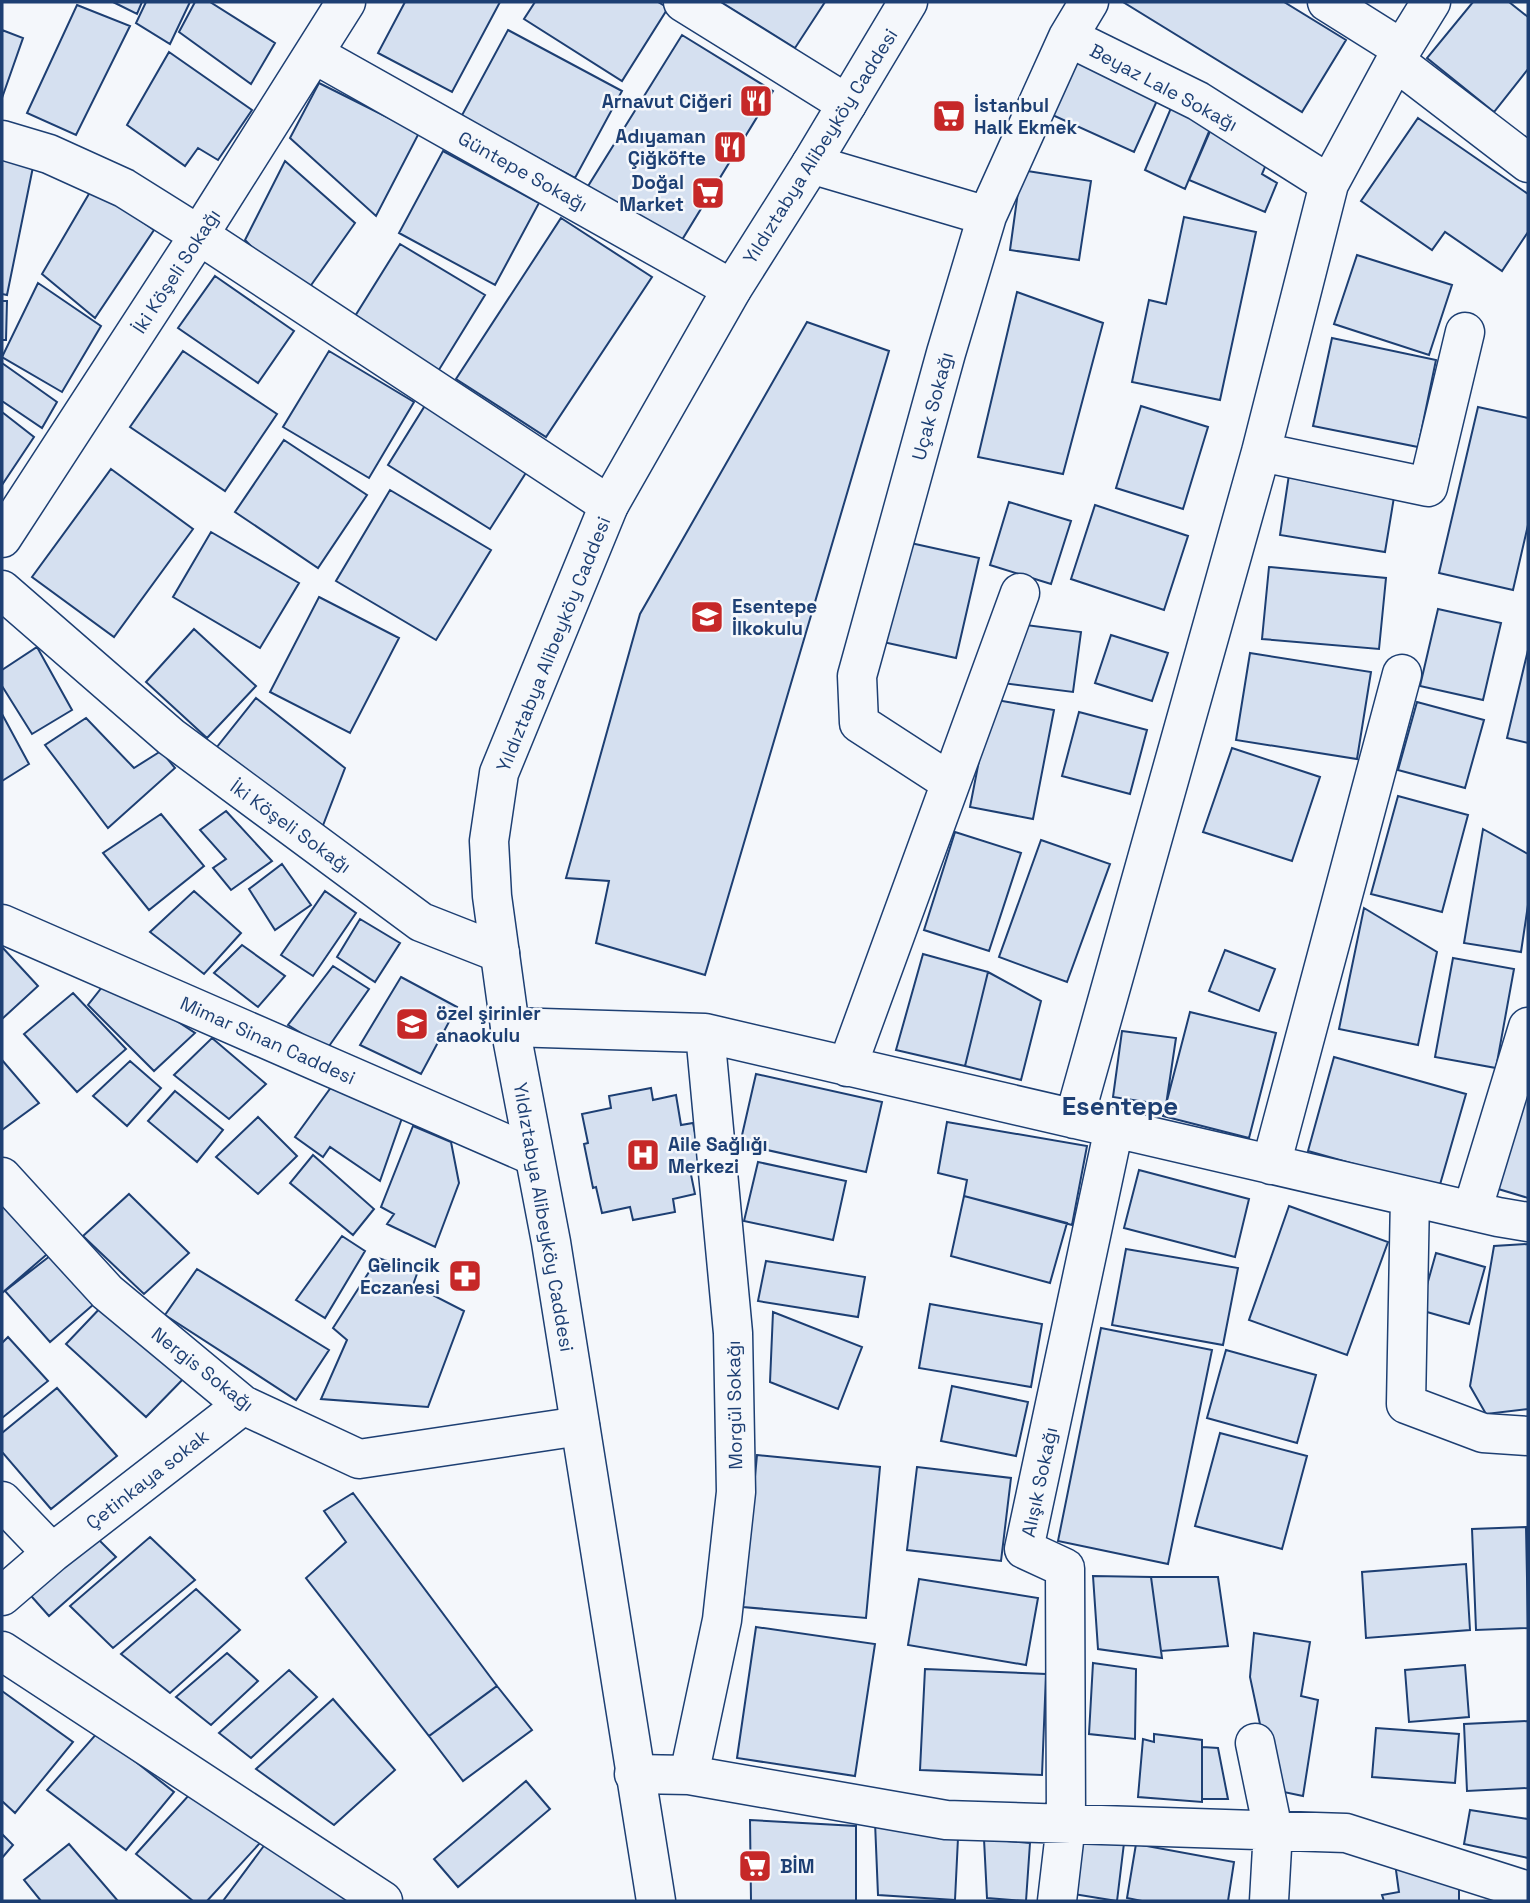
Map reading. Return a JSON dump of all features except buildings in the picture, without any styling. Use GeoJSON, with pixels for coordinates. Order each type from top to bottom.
{"type":"FeatureCollection","features":[{"type":"Feature","properties":{"kind":"street"},"geometry":{"type":"LineString","coordinates":[[683,2],[847,104]]}},
{"type":"Feature","properties":{"kind":"street","name":"Yıldıztabya Alibeyköy Caddesi"},"geometry":{"type":"LineString","coordinates":[[656,1901],[551,1242],[510,1027],[492,896],[489,841],[499,773],[610,505],[732,289],[908,2]]}},
{"type":"Feature","properties":{"kind":"street","name":"Uçak Sokağı"},"geometry":{"type":"LineString","coordinates":[[950,782],[859,723],[857,676],[946,353],[987,216],[1068,37],[1089,2]]}},
{"type":"Feature","properties":{"kind":"street"},"geometry":{"type":"LineString","coordinates":[[1327,2],[1399,55],[1528,163]]}},
{"type":"Feature","properties":{"kind":"street"},"geometry":{"type":"LineString","coordinates":[[1074,1119],[1261,452],[1329,184],[1431,2]]}},
{"type":"Feature","properties":{"kind":"street","name":"İki Köşeli Sokağı"},"geometry":{"type":"LineString","coordinates":[[2,538],[200,235],[314,54],[331,7]]}},
{"type":"Feature","properties":{"kind":"street","name":"Beyaz Lale Sokağı"},"geometry":{"type":"LineString","coordinates":[[1068,37],[1198,101],[1329,184]]}},
{"type":"Feature","properties":{"kind":"street","name":"Güntepe Sokağı"},"geometry":{"type":"LineString","coordinates":[[314,54],[732,289]]}},
{"type":"Feature","properties":{"kind":"street"},"geometry":{"type":"LineString","coordinates":[[2,140],[49,154],[124,188],[200,235],[610,505]]}},
{"type":"Feature","properties":{"kind":"street"},"geometry":{"type":"LineString","coordinates":[[811,164],[987,216]]}},
{"type":"Feature","properties":{"kind":"street"},"geometry":{"type":"LineString","coordinates":[[1261,452],[1428,487],[1465,332]]}},
{"type":"Feature","properties":{"kind":"street","name":"İki Köşeli Sokağı"},"geometry":{"type":"LineString","coordinates":[[2,590],[171,737],[421,922],[500,953]]}},
{"type":"Feature","properties":{"kind":"street"},"geometry":{"type":"LineString","coordinates":[[847,1066],[1020,593]]}},
{"type":"Feature","properties":{"kind":"street"},"geometry":{"type":"LineString","coordinates":[[1270,1165],[1402,674]]}},
{"type":"Feature","properties":{"kind":"street","name":"Mimar Sinan Caddesi"},"geometry":{"type":"LineString","coordinates":[[2,924],[534,1156]]}},
{"type":"Feature","properties":{"kind":"street"},"geometry":{"type":"LineString","coordinates":[[510,1027],[705,1033],[1270,1165],[1528,1222]]}},
{"type":"Feature","properties":{"kind":"street"},"geometry":{"type":"LineString","coordinates":[[1472,1211],[1528,1027]]}},
{"type":"Feature","properties":{"kind":"street","name":"Morgül Sokağı"},"geometry":{"type":"LineString","coordinates":[[689,1774],[722,1620],[736,1492],[733,1333],[705,1033]]}},
{"type":"Feature","properties":{"kind":"street","name":"Alışık Sokağı"},"geometry":{"type":"LineString","coordinates":[[1057,1901],[1066,1824],[1065,1568],[1024,1549],[1114,1128]]}},
{"type":"Feature","properties":{"kind":"street","name":"Nergis Sokağı"},"geometry":{"type":"LineString","coordinates":[[2,1177],[107,1292],[243,1405],[359,1459],[580,1426]]}},
{"type":"Feature","properties":{"kind":"street"},"geometry":{"type":"LineString","coordinates":[[1410,1197],[1406,1404],[1483,1433],[1528,1460]]}},
{"type":"Feature","properties":{"kind":"street","name":"Çetinkaya sokak"},"geometry":{"type":"LineString","coordinates":[[2,1596],[52,1553],[243,1405]]}},
{"type":"Feature","properties":{"kind":"street"},"geometry":{"type":"LineString","coordinates":[[1483,1433],[1528,1436]]}},
{"type":"Feature","properties":{"kind":"street"},"geometry":{"type":"LineString","coordinates":[[2,1501],[52,1553]]}},
{"type":"Feature","properties":{"kind":"street"},"geometry":{"type":"LineString","coordinates":[[2,1651],[383,1901]]}},
{"type":"Feature","properties":{"kind":"street"},"geometry":{"type":"LineString","coordinates":[[1255,1743],[1273,1830],[1269,1901]]}},
{"type":"Feature","properties":{"kind":"street"},"geometry":{"type":"LineString","coordinates":[[634,1774],[689,1774],[946,1820],[1346,1833],[1528,1891]]}},
{"type":"Feature","properties":{"kind":"place","name":"Arnavut Ciğeri"},"geometry":{"type":"Point","coordinates":[756,101]}},
{"type":"Feature","properties":{"kind":"place","name":"İstanbul Halk Ekmek"},"geometry":{"type":"Point","coordinates":[949,116]}},
{"type":"Feature","properties":{"kind":"place","name":"Adıyaman Çiğköfte"},"geometry":{"type":"Point","coordinates":[730,147]}},
{"type":"Feature","properties":{"kind":"place","name":"Doğal Market"},"geometry":{"type":"Point","coordinates":[708,193]}},
{"type":"Feature","properties":{"kind":"place","name":"Esentepe İlkokulu"},"geometry":{"type":"Point","coordinates":[707,617]}},
{"type":"Feature","properties":{"kind":"place","name":"özel şirinler anaokulu"},"geometry":{"type":"Point","coordinates":[412,1024]}},
{"type":"Feature","properties":{"kind":"place","name":"Aile Sağlığı Merkezi"},"geometry":{"type":"Point","coordinates":[643,1155]}},
{"type":"Feature","properties":{"kind":"place","name":"Gelincik Eczanesi"},"geometry":{"type":"Point","coordinates":[465,1276]}},
{"type":"Feature","properties":{"kind":"place","name":"BİM"},"geometry":{"type":"Point","coordinates":[755,1866]}},
{"type":"Feature","properties":{"kind":"district","name":"Esentepe"},"geometry":{"type":"Point","coordinates":[1120,1106]}}]}
